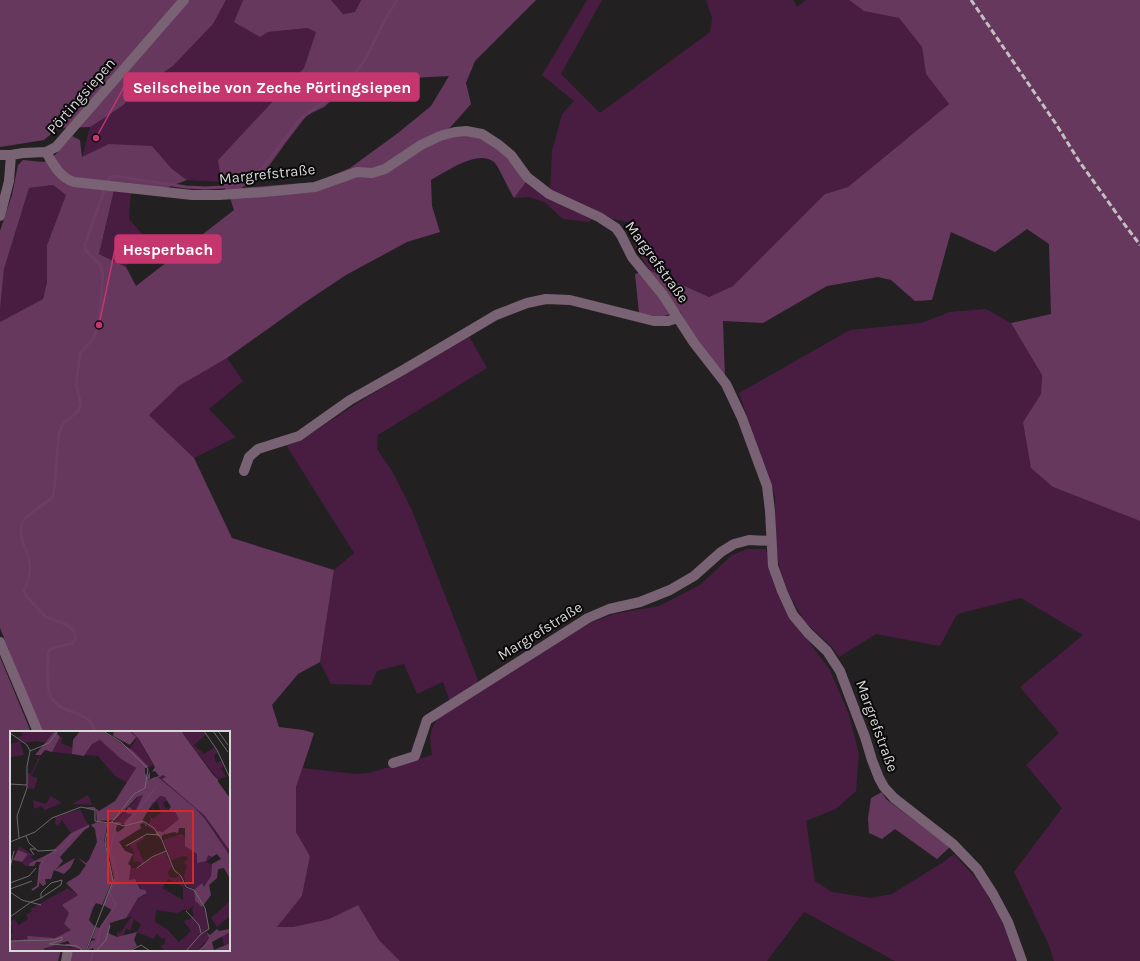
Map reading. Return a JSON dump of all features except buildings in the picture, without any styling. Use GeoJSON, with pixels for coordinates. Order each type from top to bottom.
{"type":"FeatureCollection","features":[{"type":"Feature","properties":{"kind":"street","name":"Pörtingsiepen"},"geometry":{"type":"LineString","coordinates":[[0,155],[11,156],[23,153],[46,152],[56,147],[184,0]]}},
{"type":"Feature","properties":{"kind":"street","name":"Margrefstraße"},"geometry":{"type":"LineString","coordinates":[[46,152],[55,168],[64,177],[74,182],[192,195],[219,195],[315,187],[356,172],[372,173],[385,169],[421,145],[440,136],[466,131],[482,134],[499,145],[511,155],[526,177],[549,194],[599,217],[616,228],[632,257],[663,295],[694,343],[726,384],[742,418],[767,486],[773,566],[782,591],[793,615],[827,651],[840,671],[879,778],[884,787],[894,798],[953,844],[977,869],[1008,922],[1022,961]]}},
{"type":"Feature","properties":{"kind":"street"},"geometry":{"type":"LineString","coordinates":[[0,216],[9,181],[11,156]]}},
{"type":"Feature","properties":{"kind":"street","name":"Margrefstraße"},"geometry":{"type":"LineString","coordinates":[[244,470],[249,457],[258,449],[300,436],[350,400],[404,370],[496,315],[527,303],[546,299],[570,300],[654,321],[668,321],[678,318]]}},
{"type":"Feature","properties":{"kind":"street","name":"Margrefstraße"},"geometry":{"type":"LineString","coordinates":[[393,763],[415,756],[426,720],[588,618],[609,609],[640,602],[670,590],[694,576],[722,552],[734,544],[749,540],[771,542]]}},
{"type":"Feature","properties":{"kind":"street"},"geometry":{"type":"LineString","coordinates":[[0,642],[38,731]]}},
{"type":"Feature","properties":{"kind":"street"},"geometry":{"type":"LineString","coordinates":[[66,961],[68,951]]}},
{"type":"Feature","properties":{"kind":"shaded area"},"geometry":{"type":"Polygon","coordinates":[[[0,0],[226,0],[213,24],[173,66],[148,83],[122,106],[106,117],[90,127],[58,128],[44,140],[0,147],[0,0]]]}},
{"type":"Feature","properties":{"kind":"shaded area"},"geometry":{"type":"Polygon","coordinates":[[[226,0],[243,0],[234,22],[268,32],[307,28],[316,32],[304,68],[218,160],[221,182],[187,180],[172,169],[152,146],[82,158],[90,127],[122,106],[148,83],[173,66],[213,24],[226,0]]]}},
{"type":"Feature","properties":{"kind":"shaded area"},"geometry":{"type":"Polygon","coordinates":[[[243,0],[331,0],[343,14],[355,12],[361,0],[536,0],[475,61],[466,83],[471,104],[448,130],[481,137],[500,148],[526,182],[514,198],[496,164],[487,159],[480,158],[462,163],[431,180],[432,206],[440,232],[407,242],[346,275],[227,358],[179,386],[149,415],[194,458],[232,538],[334,570],[320,662],[298,674],[272,705],[279,727],[314,733],[296,787],[296,832],[310,856],[302,896],[277,927],[293,927],[329,919],[358,905],[379,940],[400,961],[71,961],[73,951],[230,951],[230,731],[42,731],[0,628],[0,322],[43,299],[47,282],[47,245],[66,195],[53,185],[29,188],[4,269],[0,310],[0,231],[12,195],[18,165],[23,160],[44,162],[55,155],[72,136],[80,140],[82,157],[109,144],[152,146],[172,169],[187,180],[166,188],[116,182],[99,254],[126,267],[136,286],[234,210],[230,198],[221,182],[218,160],[304,68],[316,32],[307,28],[268,32],[260,37],[234,22],[243,0]],[[449,76],[354,81],[324,107],[307,115],[266,170],[253,181],[241,188],[302,183],[312,184],[350,168],[398,133],[431,106],[449,76]]]}},
{"type":"Feature","properties":{"kind":"shaded area"},"geometry":{"type":"Polygon","coordinates":[[[331,0],[361,0],[355,12],[343,14],[331,0]]]}},
{"type":"Feature","properties":{"kind":"shaded area"},"geometry":{"type":"Polygon","coordinates":[[[587,0],[602,0],[561,74],[600,113],[710,32],[712,18],[706,0],[793,0],[797,7],[806,0],[849,0],[864,11],[899,18],[922,47],[926,74],[949,104],[848,187],[825,194],[733,286],[709,297],[649,270],[635,246],[628,222],[612,219],[550,191],[552,151],[562,114],[574,101],[542,75],[587,0]]]}},
{"type":"Feature","properties":{"kind":"shaded area"},"geometry":{"type":"Polygon","coordinates":[[[849,0],[1140,0],[1140,521],[1053,487],[1031,468],[1023,422],[1041,394],[1042,375],[1011,323],[1051,314],[1049,244],[1027,229],[995,252],[951,232],[932,300],[915,301],[891,280],[878,277],[827,286],[763,323],[723,321],[725,378],[696,340],[680,311],[661,317],[639,313],[635,274],[649,270],[709,297],[733,286],[825,194],[848,187],[949,104],[926,74],[922,47],[899,18],[864,11],[849,0]]]}},
{"type":"Feature","properties":{"kind":"shaded area"},"geometry":{"type":"Polygon","coordinates":[[[526,182],[593,219],[589,222],[563,219],[544,202],[529,197],[514,198],[526,182]]]}},
{"type":"Feature","properties":{"kind":"shaded area"},"geometry":{"type":"Polygon","coordinates":[[[53,185],[66,195],[47,245],[47,282],[43,299],[0,322],[4,269],[29,188],[53,185]]]}},
{"type":"Feature","properties":{"kind":"shaded area"},"geometry":{"type":"Polygon","coordinates":[[[114,191],[131,192],[129,219],[142,234],[126,267],[99,254],[114,191]]]}},
{"type":"Feature","properties":{"kind":"shaded area"},"geometry":{"type":"Polygon","coordinates":[[[986,309],[1011,323],[1042,375],[1041,394],[1023,422],[1053,487],[1140,521],[1140,961],[1054,961],[1048,943],[1014,872],[1062,808],[1026,765],[1059,733],[1020,687],[1083,635],[1021,598],[957,614],[940,646],[876,634],[839,657],[831,646],[804,621],[782,581],[776,549],[775,496],[739,393],[850,330],[921,323],[950,312],[986,309]]]}},
{"type":"Feature","properties":{"kind":"shaded area"},"geometry":{"type":"Polygon","coordinates":[[[469,336],[487,368],[378,435],[377,449],[392,471],[411,508],[478,680],[474,686],[450,702],[443,682],[417,694],[404,664],[377,671],[371,685],[331,684],[320,662],[334,570],[354,553],[286,445],[300,441],[359,402],[469,336]]]}},
{"type":"Feature","properties":{"kind":"shaded area"},"geometry":{"type":"Polygon","coordinates":[[[227,358],[243,381],[209,409],[236,437],[194,458],[149,415],[179,386],[227,358]]]}},
{"type":"Feature","properties":{"kind":"shaded area"},"geometry":{"type":"Polygon","coordinates":[[[747,549],[766,549],[775,588],[792,619],[830,670],[849,715],[859,754],[856,791],[836,809],[806,821],[815,881],[832,892],[871,898],[892,894],[954,854],[983,886],[992,904],[1006,925],[1016,961],[895,961],[804,912],[767,961],[400,961],[379,940],[358,905],[329,919],[293,927],[276,928],[302,896],[310,856],[296,832],[296,787],[302,768],[356,774],[368,773],[432,755],[430,743],[431,734],[440,715],[587,624],[614,614],[659,606],[700,585],[732,555],[747,549]]]}},
{"type":"Feature","properties":{"kind":"shaded area"},"geometry":{"type":"Polygon","coordinates":[[[0,657],[31,731],[10,731],[10,951],[61,951],[58,961],[0,961],[0,657]]]}},
{"type":"Feature","properties":{"kind":"shaded area"},"geometry":{"type":"Polygon","coordinates":[[[882,792],[886,799],[950,847],[937,859],[895,829],[882,839],[869,833],[868,818],[871,798],[882,792]]]}},
{"type":"Feature","properties":{"kind":"waterway"},"geometry":{"type":"LineString","coordinates":[[94,731],[92,725],[88,720],[56,703],[49,693],[47,674],[49,650],[73,643],[76,638],[74,631],[67,625],[46,617],[26,596],[24,591],[29,576],[30,567],[22,537],[21,525],[27,517],[53,497],[60,430],[64,423],[78,411],[81,404],[76,385],[80,353],[93,339],[99,325],[103,274],[100,265],[86,251],[85,244],[109,178],[114,176],[186,187],[205,188],[223,187],[240,183],[252,176],[263,168],[300,119],[334,95],[353,76],[365,60],[397,0]]}},
{"type":"Feature","properties":{"kind":"waterway"},"geometry":{"type":"LineString","coordinates":[[91,961],[93,951]]}},
{"type":"Feature","properties":{"kind":"railway"},"geometry":{"type":"LineString","coordinates":[[971,0],[1056,124],[1079,161],[1140,245]]}},
{"type":"Feature","properties":{"kind":"place","name":"Seilscheibe von Zeche Pörtingsiepen"},"geometry":{"type":"Point","coordinates":[96,138]}},
{"type":"Feature","properties":{"kind":"place","name":"Hesperbach"},"geometry":{"type":"Point","coordinates":[99,325]}}]}
